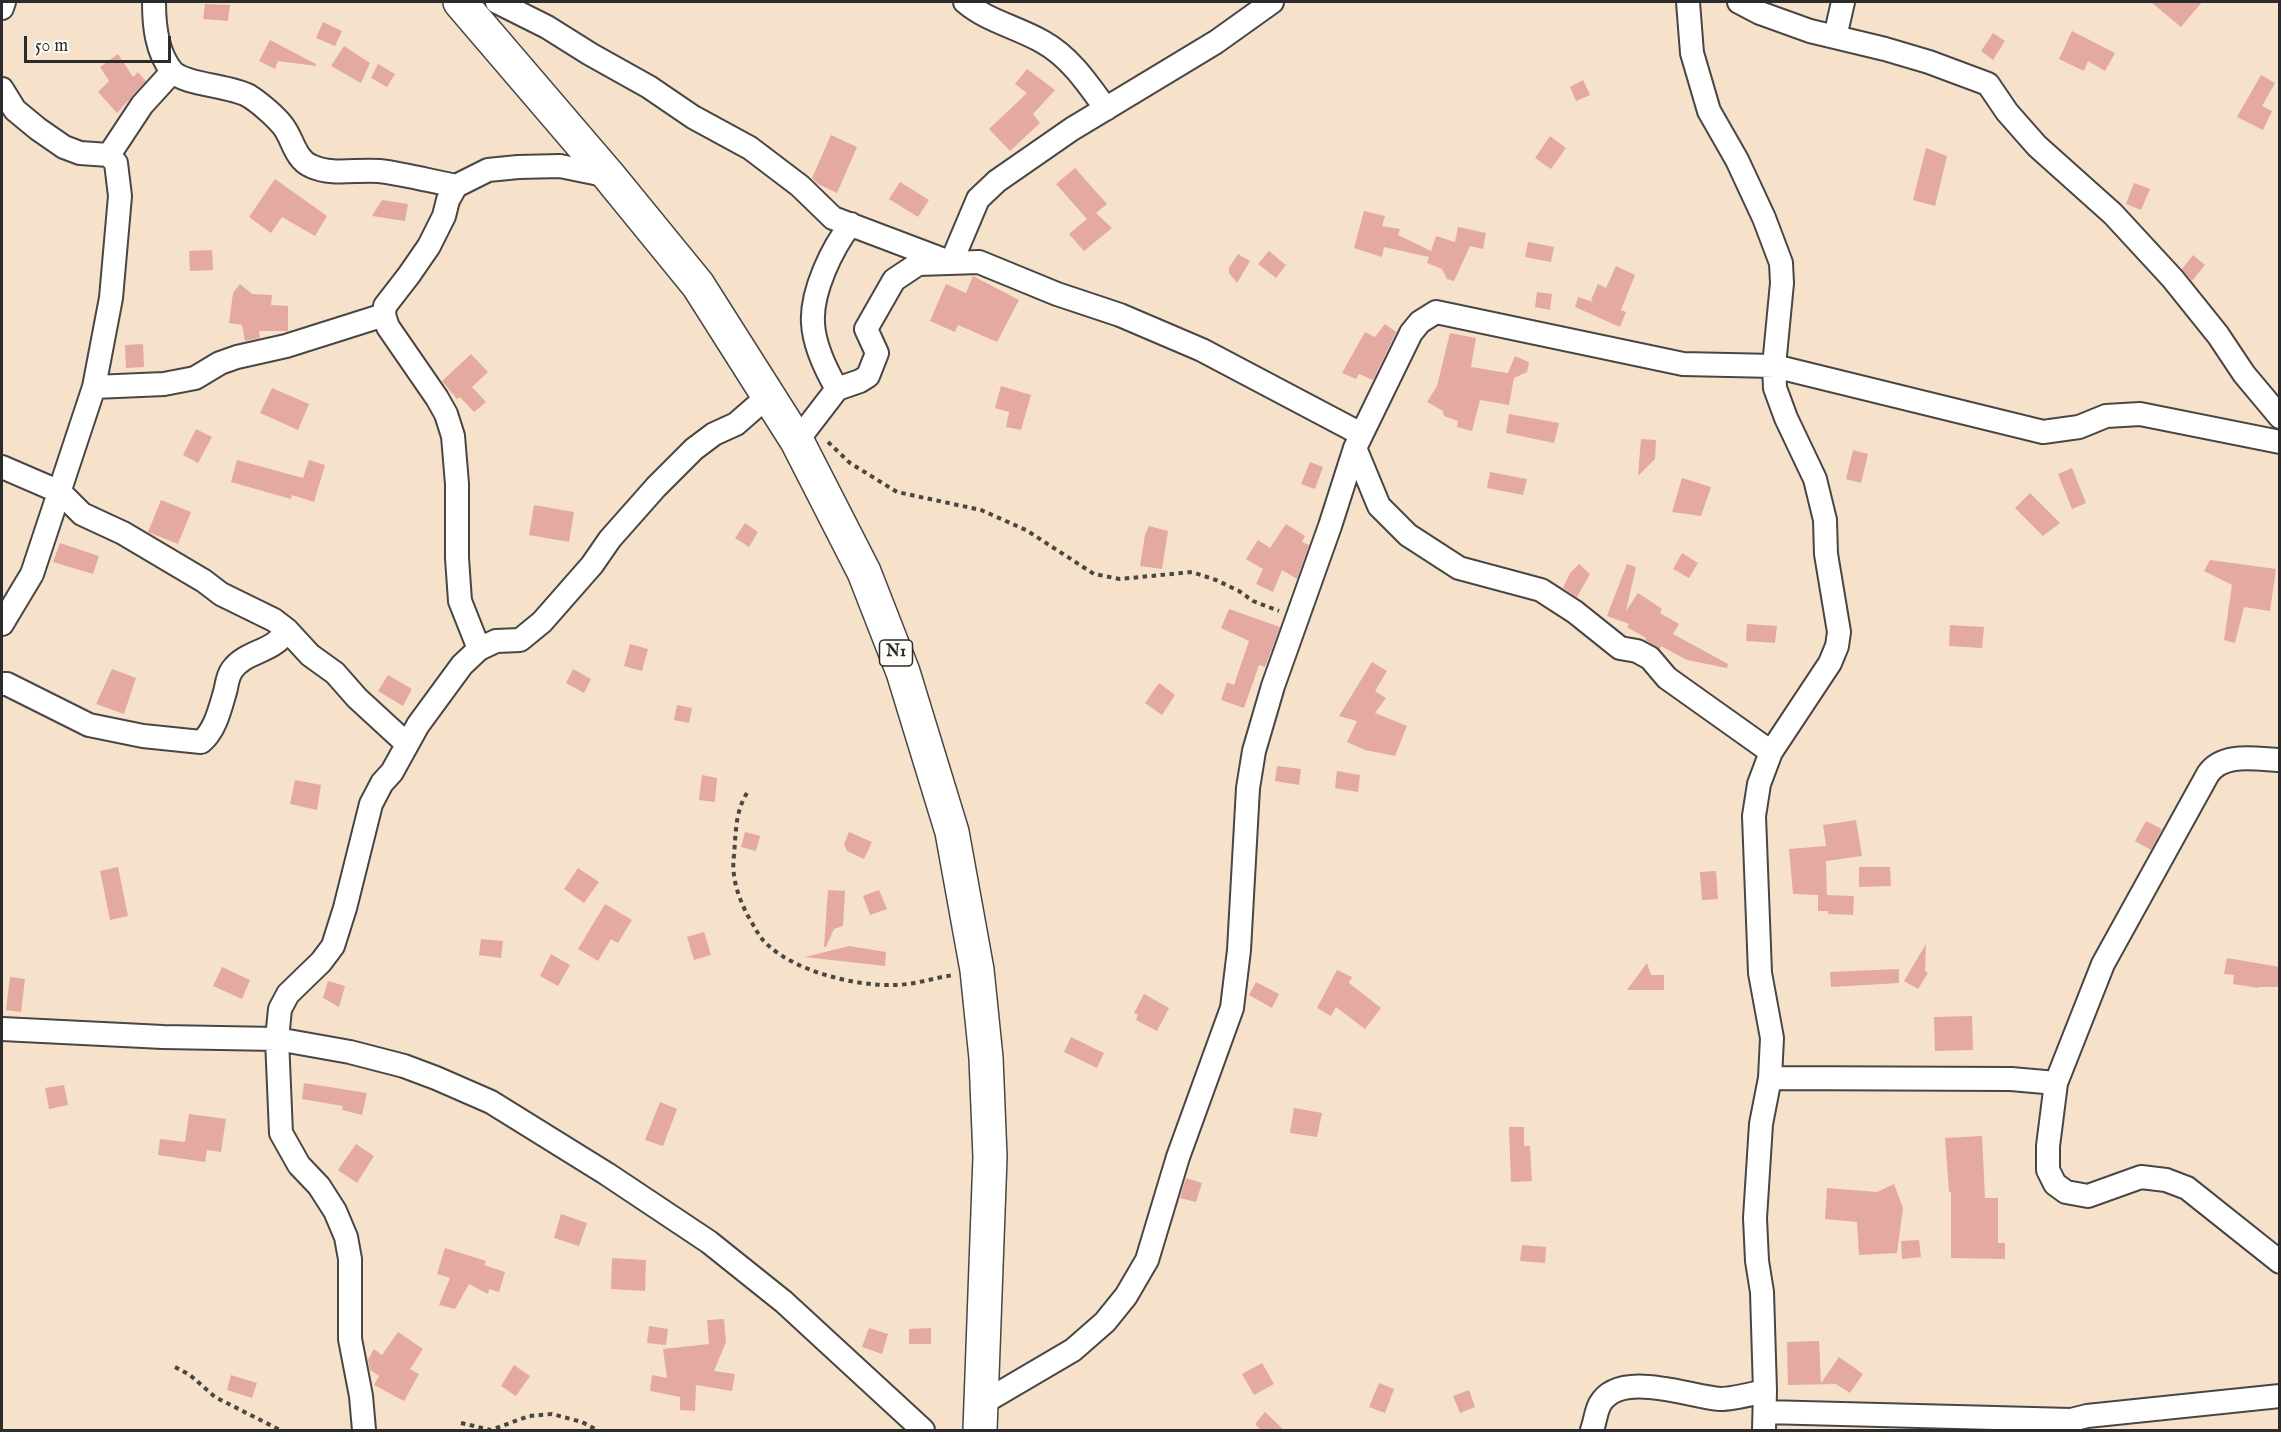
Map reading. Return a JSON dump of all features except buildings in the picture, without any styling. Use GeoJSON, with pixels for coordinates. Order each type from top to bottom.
{"type":"FeatureCollection","features":[{"type":"Feature","properties":{"kind":"highway","name":"N1"},"geometry":{"type":"LineString","coordinates":[[460,2],[698,285],[768,396],[804,432],[864,572],[903,672],[952,832],[977,970],[986,1058],[990,1157],[980,1417]]}},
{"type":"Feature","properties":{"kind":"street"},"geometry":{"type":"LineString","coordinates":[[2,8],[4,2]]}},
{"type":"Feature","properties":{"kind":"street"},"geometry":{"type":"LineString","coordinates":[[154,2],[154,20],[158,41],[172,72],[182,78],[229,88],[248,96],[283,126],[296,152],[310,166],[336,171],[379,171],[456,186]]}},
{"type":"Feature","properties":{"kind":"street"},"geometry":{"type":"LineString","coordinates":[[497,2],[548,27],[649,87],[693,117],[750,148],[800,186],[833,218],[951,263]]}},
{"type":"Feature","properties":{"kind":"street"},"geometry":{"type":"LineString","coordinates":[[965,2],[978,12],[1044,43],[1078,71],[1106,109]]}},
{"type":"Feature","properties":{"kind":"street"},"geometry":{"type":"LineString","coordinates":[[1688,2],[1692,53],[1709,111],[1737,160],[1764,218],[1781,263],[1782,283],[1774,366],[1775,388],[1786,418],[1815,479],[1825,519],[1826,554],[1839,632],[1837,646],[1830,663],[1771,752],[1759,784],[1754,816],[1760,973],[1772,1038],[1770,1078],[1761,1124],[1755,1218],[1757,1261],[1762,1292],[1765,1411]]}},
{"type":"Feature","properties":{"kind":"street"},"geometry":{"type":"LineString","coordinates":[[1739,2],[1760,13],[1810,32],[1929,62],[1988,84],[2007,112],[2037,146],[2113,214],[2173,279],[2218,335],[2244,374],[2280,417]]}},
{"type":"Feature","properties":{"kind":"street"},"geometry":{"type":"LineString","coordinates":[[1835,37],[1843,2]]}},
{"type":"Feature","properties":{"kind":"street"},"geometry":{"type":"LineString","coordinates":[[951,263],[978,199],[997,181],[1072,129],[1216,42],[1257,6]]}},
{"type":"Feature","properties":{"kind":"street"},"geometry":{"type":"LineString","coordinates":[[109,155],[142,105],[172,72]]}},
{"type":"Feature","properties":{"kind":"street"},"geometry":{"type":"LineString","coordinates":[[2,89],[15,110],[64,147],[80,153],[109,155],[116,163],[120,196],[111,298],[94,387],[32,574],[2,624]]}},
{"type":"Feature","properties":{"kind":"street"},"geometry":{"type":"LineString","coordinates":[[478,649],[460,601],[457,558],[457,484],[453,436],[446,414],[394,336],[384,315],[385,306],[429,246],[456,186],[488,170],[519,167],[560,166],[609,177]]}},
{"type":"Feature","properties":{"kind":"street"},"geometry":{"type":"LineString","coordinates":[[837,388],[818,345],[812,320],[822,278],[838,241],[851,224]]}},
{"type":"Feature","properties":{"kind":"street"},"geometry":{"type":"LineString","coordinates":[[804,432],[837,388],[868,376],[877,353],[866,329],[894,280],[918,264],[979,262],[1047,290],[1120,315],[1202,350],[1358,441],[1379,506],[1408,535],[1459,568],[1541,590],[1575,612],[1620,648],[1637,651],[1650,658],[1667,678],[1771,752]]}},
{"type":"Feature","properties":{"kind":"street"},"geometry":{"type":"LineString","coordinates":[[980,1417],[1073,1350],[1106,1322],[1126,1296],[1148,1260],[1178,1157],[1232,1008],[1239,950],[1248,788],[1254,751],[1273,686],[1358,441],[1411,333],[1420,322],[1436,312],[1683,364],[1774,366],[2043,432],[2079,427],[2106,416],[2140,414],[2280,442]]}},
{"type":"Feature","properties":{"kind":"street"},"geometry":{"type":"LineString","coordinates":[[94,387],[164,384],[195,378],[220,363],[237,357],[286,346],[384,315]]}},
{"type":"Feature","properties":{"kind":"street"},"geometry":{"type":"LineString","coordinates":[[364,1431],[361,1396],[351,1339],[350,1259],[346,1237],[335,1211],[319,1186],[299,1165],[282,1133],[277,1039],[280,1009],[288,994],[321,962],[333,946],[345,908],[370,804],[382,783],[392,772],[427,711],[456,674],[478,649],[496,641],[520,640],[536,628],[592,565],[633,512],[694,449],[714,434],[736,424],[768,396]]}},
{"type":"Feature","properties":{"kind":"street"},"geometry":{"type":"LineString","coordinates":[[2,467],[60,492],[82,514],[123,532],[204,581],[221,594],[274,620],[287,630],[300,645],[335,673],[357,698],[407,744]]}},
{"type":"Feature","properties":{"kind":"street"},"geometry":{"type":"LineString","coordinates":[[2,684],[7,684],[45,705],[96,728],[201,742],[208,737],[219,712],[229,674],[235,665],[273,646],[282,639],[287,630]]}},
{"type":"Feature","properties":{"kind":"street"},"geometry":{"type":"LineString","coordinates":[[2280,760],[2223,760],[2214,765],[2103,964],[2056,1083],[2048,1146],[2048,1170],[2055,1184],[2066,1192],[2088,1196],[2141,1177],[2166,1180],[2187,1188],[2280,1262]]}},
{"type":"Feature","properties":{"kind":"street"},"geometry":{"type":"LineString","coordinates":[[2,1029],[163,1037],[277,1039],[350,1052],[404,1066],[491,1102],[607,1174],[709,1242],[784,1302],[923,1431]]}},
{"type":"Feature","properties":{"kind":"street"},"geometry":{"type":"LineString","coordinates":[[1770,1078],[2011,1079],[2056,1083]]}},
{"type":"Feature","properties":{"kind":"street"},"geometry":{"type":"LineString","coordinates":[[1592,1431],[1600,1404],[1609,1394],[1622,1389],[1648,1386],[1721,1399],[1765,1411],[2071,1425],[2087,1416],[2280,1396]]}},
{"type":"Feature","properties":{"kind":"path"},"geometry":{"type":"LineString","coordinates":[[804,432],[850,464],[897,492],[981,510],[1026,530],[1094,574],[1120,579],[1192,572],[1239,591],[1253,601],[1297,617]]}},
{"type":"Feature","properties":{"kind":"path"},"geometry":{"type":"LineString","coordinates":[[747,793],[741,803],[736,824],[732,867],[745,909],[758,934],[769,946],[795,963],[826,975],[860,983],[896,985],[977,970]]}},
{"type":"Feature","properties":{"kind":"path"},"geometry":{"type":"LineString","coordinates":[[175,1367],[190,1375],[215,1397],[280,1431]]}},
{"type":"Feature","properties":{"kind":"path"},"geometry":{"type":"LineString","coordinates":[[460,1423],[491,1430],[529,1416],[552,1414],[582,1422],[597,1431]]}}]}
